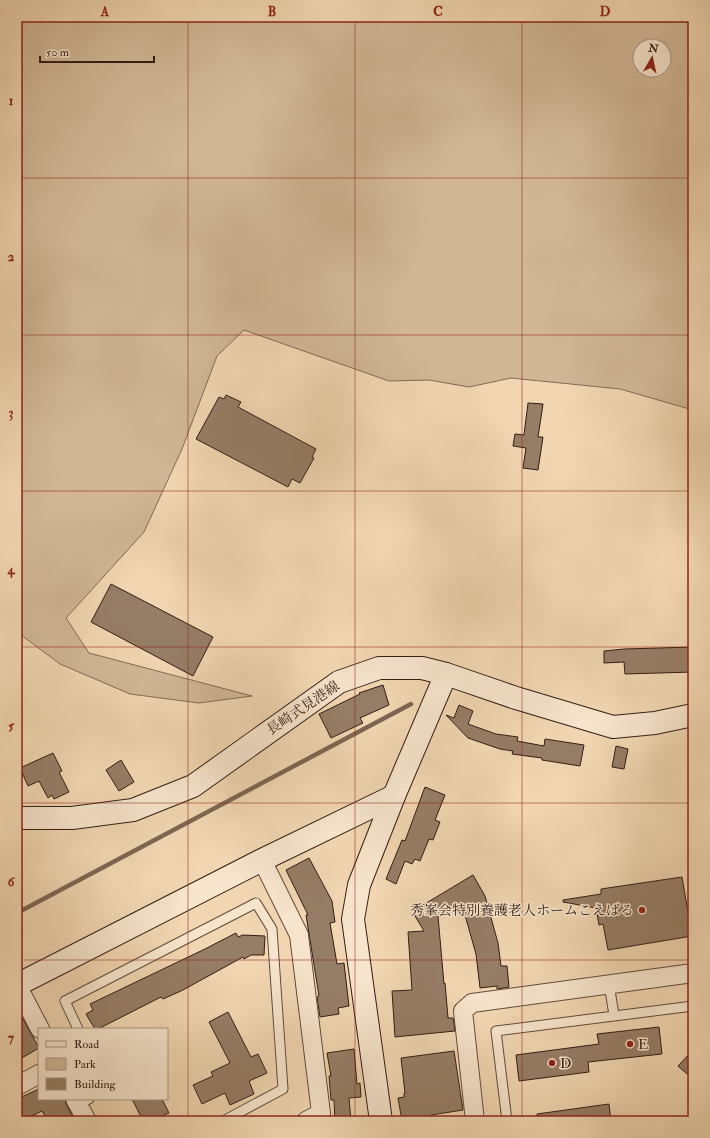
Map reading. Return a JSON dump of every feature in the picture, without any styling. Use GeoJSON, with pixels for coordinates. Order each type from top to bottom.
{"type":"FeatureCollection","features":[{"type":"Feature","properties":{"kind":"street","name":"長崎式見港線"},"geometry":{"type":"LineString","coordinates":[[17,818],[72,818],[133,810],[193,786],[339,682],[379,668],[422,668],[446,674],[516,698],[613,727],[655,723],[693,715]]}},
{"type":"Feature","properties":{"kind":"street"},"geometry":{"type":"LineString","coordinates":[[381,1121],[353,919],[359,885],[394,796],[446,674]]}},
{"type":"Feature","properties":{"kind":"street"},"geometry":{"type":"LineString","coordinates":[[39,1028],[17,985],[262,860],[394,796]]}},
{"type":"Feature","properties":{"kind":"street"},"geometry":{"type":"LineString","coordinates":[[262,860],[299,935],[316,1118]]}},
{"type":"Feature","properties":{"kind":"street"},"geometry":{"type":"LineString","coordinates":[[475,1121],[463,1011],[472,1003],[693,973]]}},
{"type":"Feature","properties":{"kind":"street"},"geometry":{"type":"LineString","coordinates":[[17,1086],[38,1075]]}},
{"type":"Feature","properties":{"kind":"street"},"geometry":{"type":"LineString","coordinates":[[81,1101],[87,1121]]}},
{"type":"Feature","properties":{"kind":"lane"},"geometry":{"type":"LineString","coordinates":[[78,1028],[65,1001],[256,903],[272,929],[283,1089],[225,1120]]}},
{"type":"Feature","properties":{"kind":"lane"},"geometry":{"type":"LineString","coordinates":[[609,984],[614,1016]]}},
{"type":"Feature","properties":{"kind":"lane"},"geometry":{"type":"LineString","coordinates":[[507,1121],[496,1031],[693,1006]]}},
{"type":"Feature","properties":{"kind":"green space"},"geometry":{"type":"Polygon","coordinates":[[[17,17],[693,17],[693,410],[620,389],[511,378],[469,387],[429,380],[389,381],[244,330],[217,356],[182,449],[144,532],[66,618],[89,653],[252,696],[199,703],[130,694],[60,664],[17,632],[17,17]]]}},
{"type":"Feature","properties":{"kind":"building"},"geometry":{"type":"Polygon","coordinates":[[[226,395],[241,402],[238,407],[316,449],[312,457],[314,458],[300,483],[292,479],[288,487],[196,439],[219,397],[224,399],[226,395]]]}},
{"type":"Feature","properties":{"kind":"building"},"geometry":{"type":"Polygon","coordinates":[[[528,403],[543,404],[538,437],[543,437],[538,470],[523,468],[526,448],[513,446],[515,434],[524,435],[528,403]]]}},
{"type":"Feature","properties":{"kind":"building"},"geometry":{"type":"Polygon","coordinates":[[[111,584],[213,637],[193,676],[91,622],[111,584]]]}},
{"type":"Feature","properties":{"kind":"building"},"geometry":{"type":"Polygon","coordinates":[[[693,647],[693,672],[625,674],[624,662],[604,663],[604,651],[693,647]]]}},
{"type":"Feature","properties":{"kind":"building"},"geometry":{"type":"Polygon","coordinates":[[[383,685],[389,705],[360,718],[363,723],[331,738],[319,714],[360,694],[359,693],[383,685]]]}},
{"type":"Feature","properties":{"kind":"building"},"geometry":{"type":"Polygon","coordinates":[[[459,705],[473,711],[468,724],[496,734],[518,737],[517,741],[544,746],[545,739],[584,745],[580,766],[542,760],[542,758],[512,754],[513,751],[500,749],[468,738],[446,715],[454,718],[459,705]]]}},
{"type":"Feature","properties":{"kind":"building"},"geometry":{"type":"Polygon","coordinates":[[[616,746],[628,749],[624,769],[612,767],[616,746]]]}},
{"type":"Feature","properties":{"kind":"building"},"geometry":{"type":"Polygon","coordinates":[[[53,753],[62,771],[59,772],[69,792],[54,799],[52,795],[48,798],[39,781],[28,786],[20,768],[53,753]]]}},
{"type":"Feature","properties":{"kind":"building"},"geometry":{"type":"Polygon","coordinates":[[[121,760],[134,782],[119,791],[106,770],[121,760]]]}},
{"type":"Feature","properties":{"kind":"building"},"geometry":{"type":"Polygon","coordinates":[[[425,787],[445,795],[435,820],[440,822],[433,840],[429,839],[420,861],[415,859],[412,864],[405,861],[396,884],[386,879],[402,840],[405,841],[425,787]]]}},
{"type":"Feature","properties":{"kind":"building"},"geometry":{"type":"Polygon","coordinates":[[[309,858],[332,901],[335,922],[330,923],[337,964],[344,963],[349,1006],[338,1008],[339,1014],[320,1017],[317,997],[319,996],[306,915],[308,915],[286,870],[309,858]]]}},
{"type":"Feature","properties":{"kind":"building"},"geometry":{"type":"Polygon","coordinates":[[[473,875],[485,896],[498,943],[501,966],[507,966],[509,987],[497,989],[497,986],[480,988],[476,954],[463,908],[438,916],[448,1018],[453,1018],[455,1031],[395,1037],[392,991],[412,990],[408,932],[424,931],[415,916],[421,913],[418,908],[473,875]]]}},
{"type":"Feature","properties":{"kind":"building","name":"秀峯会特別養護老人ホームこえばる"},"geometry":{"type":"Polygon","coordinates":[[[682,877],[692,936],[608,950],[603,924],[599,925],[596,908],[563,902],[563,900],[601,894],[601,889],[682,877]]]}},
{"type":"Feature","properties":{"kind":"building"},"geometry":{"type":"Polygon","coordinates":[[[236,933],[238,937],[243,935],[265,936],[264,955],[251,955],[244,959],[243,957],[183,990],[163,999],[161,997],[100,1028],[94,1028],[86,1014],[93,1010],[90,1004],[236,933]]]}},
{"type":"Feature","properties":{"kind":"building"},"geometry":{"type":"Polygon","coordinates":[[[17,1008],[38,1049],[20,1059],[17,1053],[17,1008]]]}},
{"type":"Feature","properties":{"kind":"building"},"geometry":{"type":"Polygon","coordinates":[[[228,1012],[251,1057],[258,1054],[267,1073],[249,1081],[254,1094],[230,1105],[225,1093],[202,1104],[193,1085],[213,1076],[211,1072],[230,1063],[209,1022],[228,1012]]]}},
{"type":"Feature","properties":{"kind":"building"},"geometry":{"type":"Polygon","coordinates":[[[659,1027],[662,1054],[588,1062],[589,1072],[519,1081],[516,1055],[599,1044],[597,1034],[659,1027]]]}},
{"type":"Feature","properties":{"kind":"building"},"geometry":{"type":"Polygon","coordinates":[[[354,1049],[357,1084],[360,1083],[361,1097],[349,1098],[351,1121],[335,1121],[334,1100],[331,1100],[329,1076],[331,1076],[327,1053],[354,1049]]]}},
{"type":"Feature","properties":{"kind":"building"},"geometry":{"type":"Polygon","coordinates":[[[693,1050],[693,1079],[678,1066],[693,1050]]]}},
{"type":"Feature","properties":{"kind":"building"},"geometry":{"type":"Polygon","coordinates":[[[454,1051],[463,1110],[431,1115],[431,1121],[402,1121],[398,1098],[404,1097],[405,1093],[401,1058],[454,1051]]]}},
{"type":"Feature","properties":{"kind":"building"},"geometry":{"type":"Polygon","coordinates":[[[38,1089],[38,1100],[65,1100],[75,1121],[48,1121],[42,1111],[22,1121],[17,1109],[17,1099],[38,1089]]]}},
{"type":"Feature","properties":{"kind":"building"},"geometry":{"type":"Polygon","coordinates":[[[132,1100],[162,1100],[169,1113],[164,1115],[167,1121],[143,1121],[132,1100]]]}},
{"type":"Feature","properties":{"kind":"building"},"geometry":{"type":"Polygon","coordinates":[[[609,1104],[611,1121],[538,1121],[537,1114],[609,1104]]]}},
{"type":"Feature","properties":{"kind":"waterway"},"geometry":{"type":"LineString","coordinates":[[17,913],[411,704]]}},
{"type":"Feature","properties":{"kind":"place","name":"秀峯会特別養護老人ホームこえばる"},"geometry":{"type":"Point","coordinates":[642,910]}},
{"type":"Feature","properties":{"kind":"place","name":"E"},"geometry":{"type":"Point","coordinates":[630,1044]}},
{"type":"Feature","properties":{"kind":"place","name":"D"},"geometry":{"type":"Point","coordinates":[552,1063]}}]}
